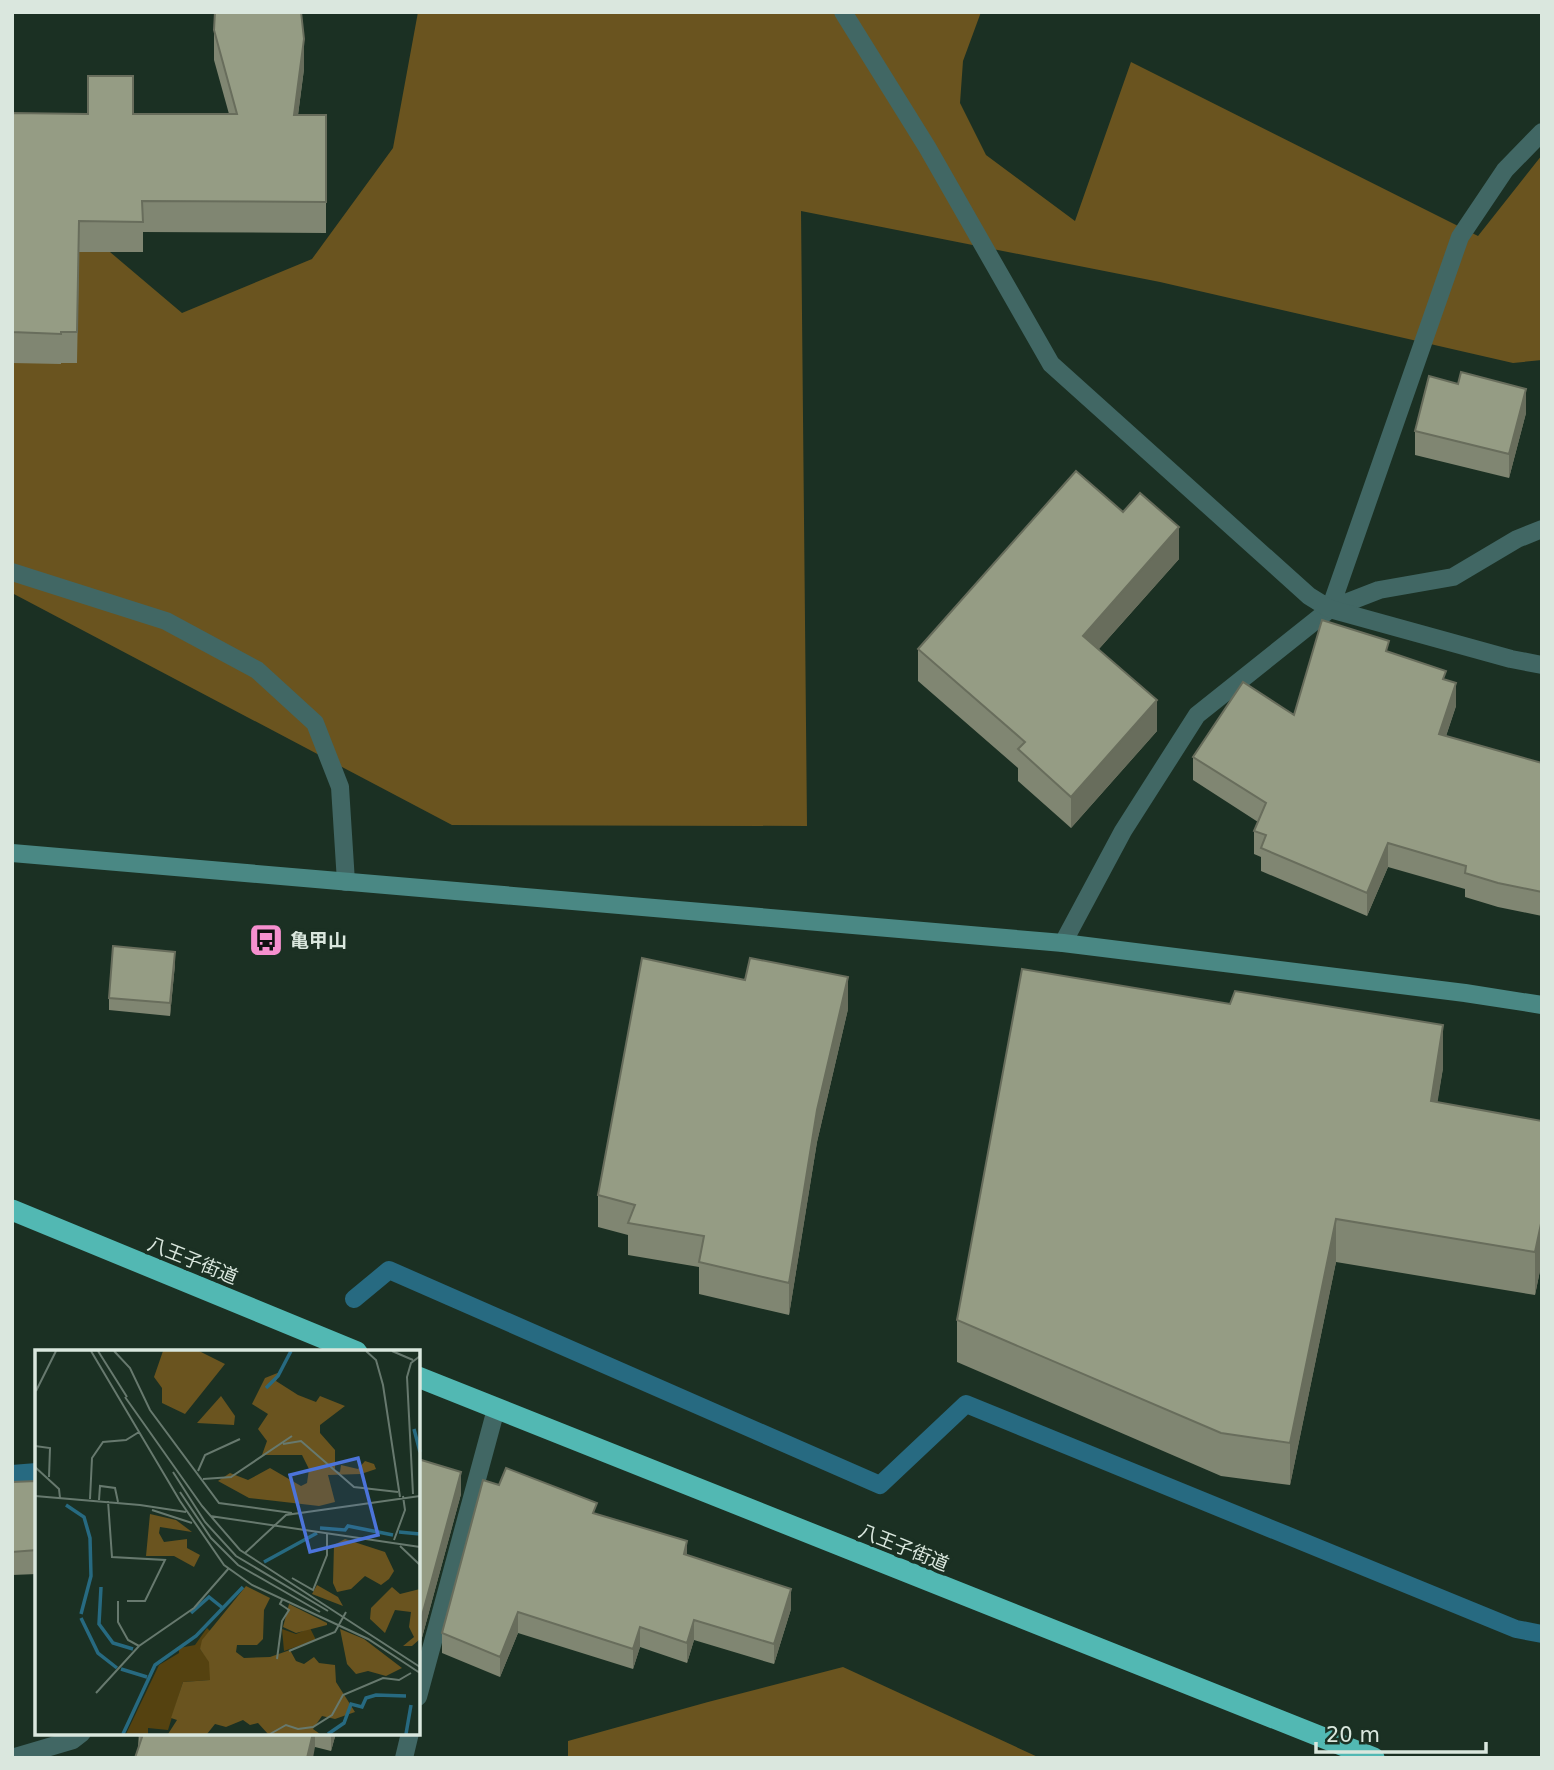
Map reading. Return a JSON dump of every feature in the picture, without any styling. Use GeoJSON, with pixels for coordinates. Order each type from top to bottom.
{"type":"FeatureCollection","features":[{"type":"Feature","properties":{"kind":"highway","name":"八王子街道"},"geometry":{"type":"LineString","coordinates":[[12,1210],[352,1350]]}},
{"type":"Feature","properties":{"kind":"highway","name":"八王子街道"},"geometry":{"type":"LineString","coordinates":[[420,1378],[1374,1758]]}},
{"type":"Feature","properties":{"kind":"street"},"geometry":{"type":"LineString","coordinates":[[843,12],[927,147],[1051,364],[1308,596],[1330,609],[1511,659],[1542,665]]}},
{"type":"Feature","properties":{"kind":"street"},"geometry":{"type":"LineString","coordinates":[[1330,609],[1460,237],[1505,170],[1542,132]]}},
{"type":"Feature","properties":{"kind":"street"},"geometry":{"type":"LineString","coordinates":[[1063,943],[1123,831],[1198,715],[1330,609],[1379,590],[1453,577],[1517,540],[1542,529]]}},
{"type":"Feature","properties":{"kind":"street"},"geometry":{"type":"LineString","coordinates":[[12,572],[166,621],[257,670],[315,723],[340,787],[346,882]]}},
{"type":"Feature","properties":{"kind":"street"},"geometry":{"type":"LineString","coordinates":[[12,853],[1063,943],[1542,1005]]}},
{"type":"Feature","properties":{"kind":"street"},"geometry":{"type":"LineString","coordinates":[[421,1677],[496,1409]]}},
{"type":"Feature","properties":{"kind":"street"},"geometry":{"type":"LineString","coordinates":[[12,1758],[73,1740],[79,1735]]}},
{"type":"Feature","properties":{"kind":"street"},"geometry":{"type":"LineString","coordinates":[[404,1758],[410,1735]]}},
{"type":"Feature","properties":{"kind":"shaded area"},"geometry":{"type":"Polygon","coordinates":[[[418,12],[981,12],[963,61],[960,103],[986,155],[1075,221],[1131,62],[1478,236],[1542,155],[1542,360],[1513,363],[1160,282],[801,211],[807,826],[452,825],[12,593],[12,141],[84,230],[182,313],[312,259],[393,148],[418,12]]]}},
{"type":"Feature","properties":{"kind":"shaded area"},"geometry":{"type":"Polygon","coordinates":[[[843,1667],[1040,1758],[568,1758],[568,1741],[843,1667]]]}},
{"type":"Feature","properties":{"kind":"building"},"geometry":{"type":"Polygon","coordinates":[[[215,12],[301,12],[304,39],[294,115],[326,115],[326,202],[142,201],[143,222],[79,221],[77,332],[12,332],[12,113],[88,114],[88,76],[133,76],[133,114],[237,114],[214,30],[215,12]]]}},
{"type":"Feature","properties":{"kind":"building"},"geometry":{"type":"Polygon","coordinates":[[[1461,372],[1526,389],[1509,454],[1415,431],[1429,376],[1458,384],[1461,372]]]}},
{"type":"Feature","properties":{"kind":"building"},"geometry":{"type":"Polygon","coordinates":[[[1076,471],[1123,512],[1140,493],[1179,527],[1083,636],[1157,700],[1071,797],[1018,749],[1025,742],[918,649],[1076,471]]]}},
{"type":"Feature","properties":{"kind":"building"},"geometry":{"type":"Polygon","coordinates":[[[1322,620],[1389,641],[1386,651],[1446,671],[1443,679],[1456,683],[1439,734],[1542,763],[1542,892],[1465,873],[1466,866],[1388,843],[1367,893],[1261,848],[1266,835],[1254,831],[1266,803],[1193,757],[1243,682],[1294,715],[1322,620]]]}},
{"type":"Feature","properties":{"kind":"building"},"geometry":{"type":"Polygon","coordinates":[[[113,946],[175,952],[170,1003],[109,998],[113,946]]]}},
{"type":"Feature","properties":{"kind":"building"},"geometry":{"type":"Polygon","coordinates":[[[642,958],[745,980],[750,958],[848,977],[817,1110],[789,1283],[699,1262],[704,1236],[628,1223],[635,1205],[598,1195],[642,958]]]}},
{"type":"Feature","properties":{"kind":"building"},"geometry":{"type":"Polygon","coordinates":[[[1022,969],[1230,1004],[1235,991],[1443,1025],[1431,1101],[1542,1121],[1542,1219],[1535,1252],[1336,1219],[1290,1443],[1221,1433],[957,1320],[1022,969]]]}},
{"type":"Feature","properties":{"kind":"building"},"geometry":{"type":"Polygon","coordinates":[[[420,1460],[461,1472],[420,1623],[420,1460]]]}},
{"type":"Feature","properties":{"kind":"building"},"geometry":{"type":"Polygon","coordinates":[[[506,1468],[597,1503],[593,1513],[687,1541],[684,1554],[791,1589],[774,1644],[694,1620],[687,1643],[640,1627],[633,1649],[518,1612],[500,1657],[442,1633],[483,1480],[499,1485],[506,1468]]]}},
{"type":"Feature","properties":{"kind":"building"},"geometry":{"type":"Polygon","coordinates":[[[35,1481],[35,1550],[12,1552],[12,1482],[35,1481]]]}},
{"type":"Feature","properties":{"kind":"building"},"geometry":{"type":"Polygon","coordinates":[[[138,1735],[313,1735],[307,1758],[135,1758],[142,1737],[138,1735]]]}},
{"type":"Feature","properties":{"kind":"waterway"},"geometry":{"type":"LineString","coordinates":[[354,1299],[389,1270],[880,1485],[966,1404],[1516,1629],[1542,1634]]}},
{"type":"Feature","properties":{"kind":"waterway"},"geometry":{"type":"LineString","coordinates":[[12,1474],[35,1472]]}},
{"type":"Feature","properties":{"kind":"place","name":"亀甲山"},"geometry":{"type":"Point","coordinates":[266,940]}}]}
